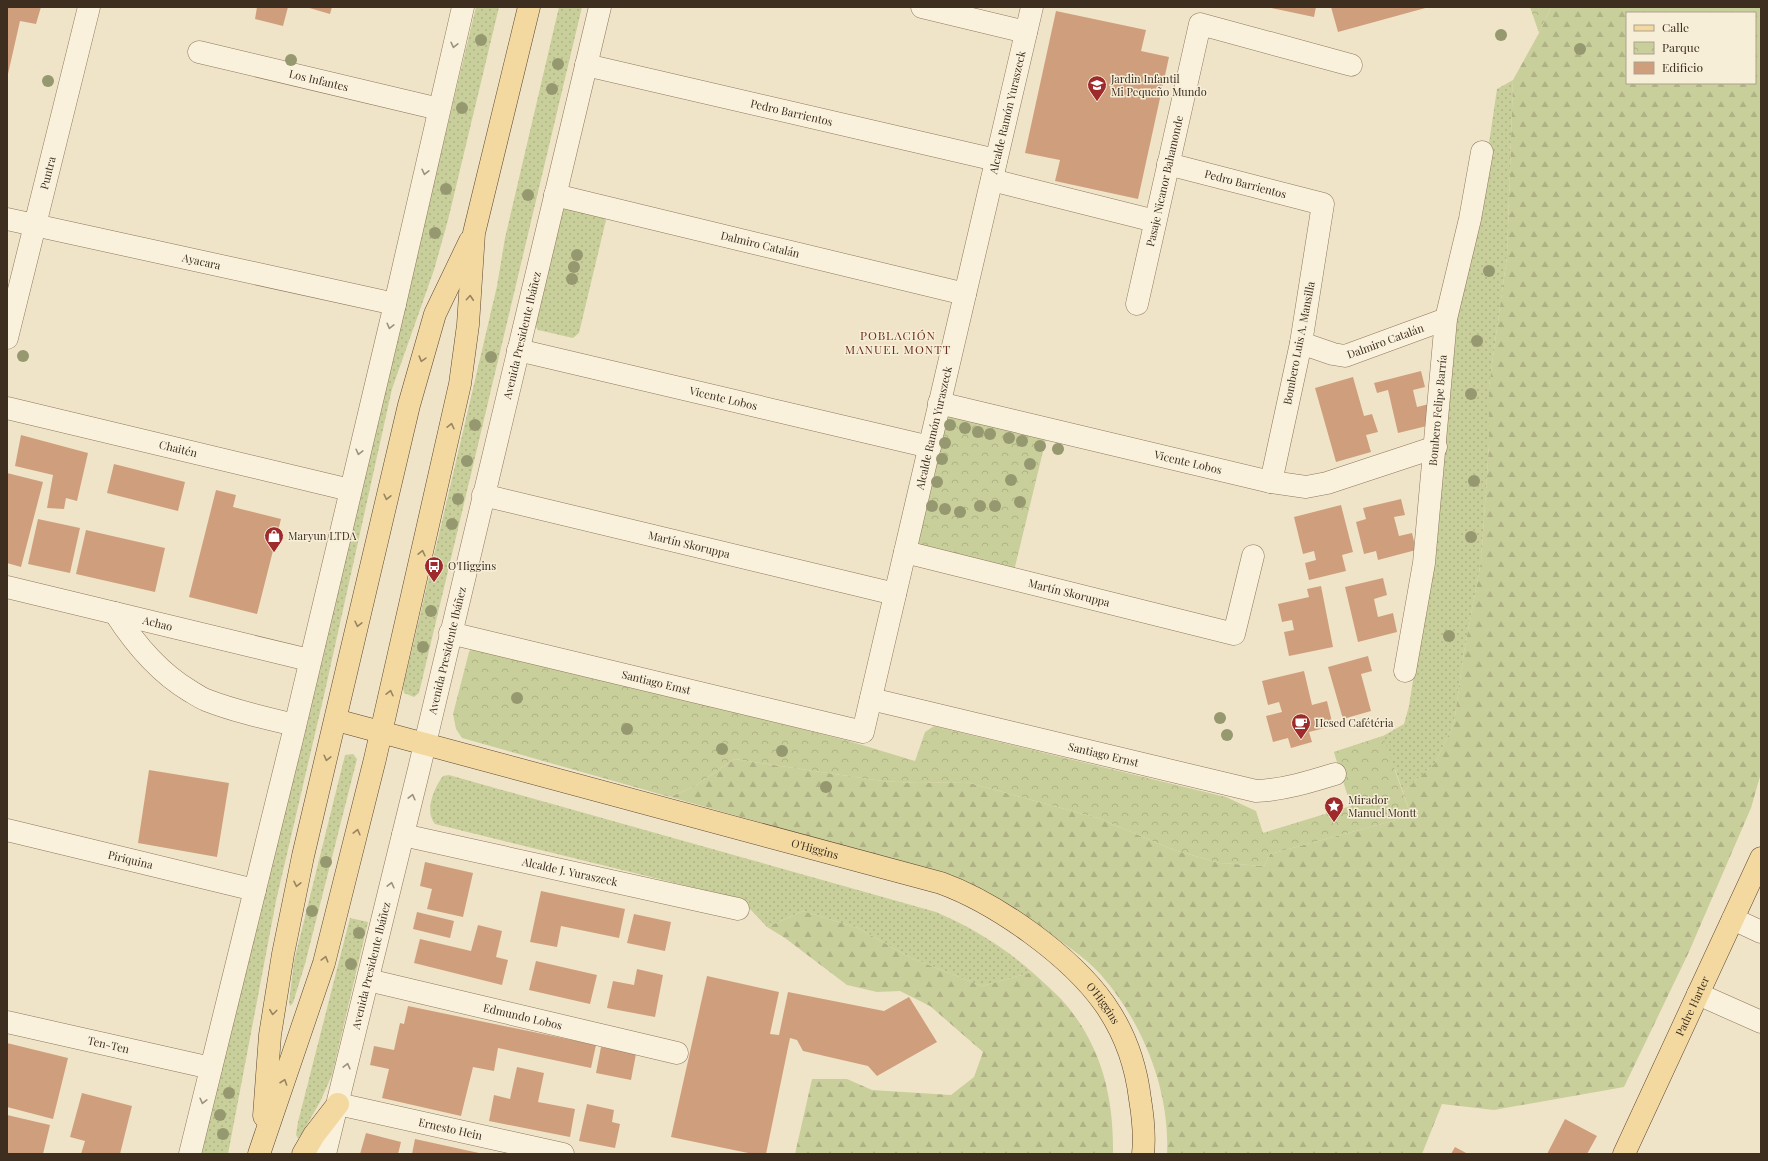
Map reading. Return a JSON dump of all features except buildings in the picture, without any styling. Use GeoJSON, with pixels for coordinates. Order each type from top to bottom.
{"type":"FeatureCollection","features":[{"type":"Feature","properties":{"kind":"main road"},"geometry":{"type":"LineString","coordinates":[[260,1150],[324,963],[381,731],[460,384],[468,326],[474,232],[529,7]]}},
{"type":"Feature","properties":{"kind":"main road"},"geometry":{"type":"LineString","coordinates":[[260,1150],[270,1035],[283,954],[303,856],[409,405],[435,314],[474,232]]}},
{"type":"Feature","properties":{"kind":"main road","name":"O'Higgins"},"geometry":{"type":"LineString","coordinates":[[336,720],[425,742],[941,883],[974,897],[998,910],[1064,957],[1094,988],[1115,1020],[1134,1065],[1139,1086],[1144,1143],[1143,1154]]}},
{"type":"Feature","properties":{"kind":"main road","name":"Padre Harter"},"geometry":{"type":"LineString","coordinates":[[1624,1154],[1761,858]]}},
{"type":"Feature","properties":{"kind":"main road"},"geometry":{"type":"LineString","coordinates":[[303,1154],[314,1135],[338,1104]]}},
{"type":"Feature","properties":{"kind":"street","name":"Puntra"},"geometry":{"type":"LineString","coordinates":[[7,338],[89,7]]}},
{"type":"Feature","properties":{"kind":"street"},"geometry":{"type":"LineString","coordinates":[[190,1154],[295,725],[309,660],[395,304],[463,7]]}},
{"type":"Feature","properties":{"kind":"street","name":"Avenida Presidente Ibáñez"},"geometry":{"type":"LineString","coordinates":[[325,1154],[403,835],[600,7]]}},
{"type":"Feature","properties":{"kind":"street"},"geometry":{"type":"LineString","coordinates":[[922,7],[1026,32]]}},
{"type":"Feature","properties":{"kind":"street","name":"Alcalde Ramón Yuraszeck"},"geometry":{"type":"LineString","coordinates":[[863,732],[1032,7]]}},
{"type":"Feature","properties":{"kind":"street","name":"Pasaje Nicanor Bahamonde"},"geometry":{"type":"LineString","coordinates":[[1137,304],[1200,24],[1351,65]]}},
{"type":"Feature","properties":{"kind":"street","name":"Los Infantes"},"geometry":{"type":"LineString","coordinates":[[199,52],[439,109]]}},
{"type":"Feature","properties":{"kind":"street","name":"Pedro Barrientos"},"geometry":{"type":"LineString","coordinates":[[586,65],[994,170],[1155,221]]}},
{"type":"Feature","properties":{"kind":"street","name":"Bombero Felipe Barría"},"geometry":{"type":"LineString","coordinates":[[1405,671],[1424,563],[1436,447],[1446,320],[1470,219],[1482,152]]}},
{"type":"Feature","properties":{"kind":"street","name":"Pedro Barrientos"},"geometry":{"type":"LineString","coordinates":[[1168,164],[1323,204]]}},
{"type":"Feature","properties":{"kind":"street","name":"Dalmiro Catalán"},"geometry":{"type":"LineString","coordinates":[[555,195],[965,294]]}},
{"type":"Feature","properties":{"kind":"street","name":"Bombero Luis A. Mansilla"},"geometry":{"type":"LineString","coordinates":[[1271,482],[1301,343],[1323,204]]}},
{"type":"Feature","properties":{"kind":"street","name":"Ayacara"},"geometry":{"type":"LineString","coordinates":[[7,219],[395,304]]}},
{"type":"Feature","properties":{"kind":"street","name":"Dalmiro Catalán"},"geometry":{"type":"LineString","coordinates":[[1301,343],[1333,354],[1345,356],[1446,320]]}},
{"type":"Feature","properties":{"kind":"street","name":"Vicente Lobos"},"geometry":{"type":"LineString","coordinates":[[518,350],[930,446]]}},
{"type":"Feature","properties":{"kind":"street","name":"Vicente Lobos"},"geometry":{"type":"LineString","coordinates":[[940,403],[1271,482],[1306,487],[1327,483],[1436,447]]}},
{"type":"Feature","properties":{"kind":"street","name":"Chaitén"},"geometry":{"type":"LineString","coordinates":[[7,408],[350,490]]}},
{"type":"Feature","properties":{"kind":"street","name":"Martín Skoruppa"},"geometry":{"type":"LineString","coordinates":[[483,495],[895,594]]}},
{"type":"Feature","properties":{"kind":"street","name":"Martín Skoruppa"},"geometry":{"type":"LineString","coordinates":[[905,552],[1234,634],[1253,556]]}},
{"type":"Feature","properties":{"kind":"street","name":"Achao"},"geometry":{"type":"LineString","coordinates":[[7,587],[309,660]]}},
{"type":"Feature","properties":{"kind":"street"},"geometry":{"type":"LineString","coordinates":[[115,613],[128,634],[144,654],[162,671],[183,687],[205,700],[295,725]]}},
{"type":"Feature","properties":{"kind":"street","name":"Santiago Emst"},"geometry":{"type":"LineString","coordinates":[[450,633],[863,732]]}},
{"type":"Feature","properties":{"kind":"street","name":"Santiago Ernst"},"geometry":{"type":"LineString","coordinates":[[871,699],[1256,791],[1273,790],[1305,783],[1335,774]]}},
{"type":"Feature","properties":{"kind":"street","name":"Piriquina"},"geometry":{"type":"LineString","coordinates":[[7,830],[255,890]]}},
{"type":"Feature","properties":{"kind":"street","name":"Alcalde J. Yuraszeck"},"geometry":{"type":"LineString","coordinates":[[403,835],[738,908]]}},
{"type":"Feature","properties":{"kind":"street"},"geometry":{"type":"LineString","coordinates":[[1733,920],[1761,932]]}},
{"type":"Feature","properties":{"kind":"street","name":"Edmundo Lobos"},"geometry":{"type":"LineString","coordinates":[[368,980],[677,1053]]}},
{"type":"Feature","properties":{"kind":"street"},"geometry":{"type":"LineString","coordinates":[[1698,994],[1761,1022]]}},
{"type":"Feature","properties":{"kind":"street","name":"Ten-Ten"},"geometry":{"type":"LineString","coordinates":[[7,1022],[211,1068]]}},
{"type":"Feature","properties":{"kind":"street","name":"Ernesto Hein"},"geometry":{"type":"LineString","coordinates":[[338,1104],[563,1154]]}},
{"type":"Feature","properties":{"kind":"green space"},"geometry":{"type":"Polygon","coordinates":[[[476,7],[499,7],[448,220],[434,270],[392,389],[325,691],[276,901],[228,1154],[201,1154],[476,7]]]}},
{"type":"Feature","properties":{"kind":"green space"},"geometry":{"type":"Polygon","coordinates":[[[559,7],[582,7],[419,693],[414,697],[404,693],[403,688],[497,286],[505,238],[559,7]]]}},
{"type":"Feature","properties":{"kind":"green space"},"geometry":{"type":"Polygon","coordinates":[[[1530,7],[1551,7],[1539,33],[1530,7]]]}},
{"type":"Feature","properties":{"kind":"green space"},"geometry":{"type":"Polygon","coordinates":[[[1551,7],[1761,7],[1761,773],[1751,808],[1688,954],[1624,1087],[1494,1110],[1442,1104],[1422,1154],[1167,1154],[1167,1130],[1159,1082],[1151,1058],[1141,1036],[1116,994],[1095,968],[1074,951],[1008,905],[971,884],[958,879],[670,797],[695,786],[734,759],[882,781],[917,783],[966,782],[1098,818],[1174,850],[1220,863],[1264,866],[1270,854],[1411,816],[1403,792],[1435,763],[1454,723],[1464,652],[1481,562],[1489,445],[1489,386],[1507,256],[1513,80],[1539,33],[1551,7]]]}},
{"type":"Feature","properties":{"kind":"green space"},"geometry":{"type":"Polygon","coordinates":[[[1513,80],[1507,256],[1489,386],[1489,445],[1481,562],[1464,652],[1454,723],[1435,763],[1403,792],[1395,769],[1351,806],[1334,752],[1383,736],[1404,724],[1409,706],[1417,655],[1448,363],[1488,150],[1497,89],[1513,80]]]}},
{"type":"Feature","properties":{"kind":"green space"},"geometry":{"type":"Polygon","coordinates":[[[566,205],[603,214],[606,220],[579,333],[573,338],[538,330],[534,324],[561,209],[566,205]]]}},
{"type":"Feature","properties":{"kind":"green space"},"geometry":{"type":"Polygon","coordinates":[[[944,411],[1047,435],[1014,571],[912,547],[944,411]]]}},
{"type":"Feature","properties":{"kind":"green space"},"geometry":{"type":"Polygon","coordinates":[[[477,647],[849,741],[915,761],[925,732],[934,726],[1226,797],[1256,811],[1263,833],[1351,806],[1334,752],[1383,736],[1411,816],[1270,854],[1264,866],[1220,863],[1174,850],[1098,818],[966,782],[917,783],[882,781],[734,759],[695,786],[670,797],[462,738],[456,729],[453,714],[469,652],[472,648],[477,647]]]}},
{"type":"Feature","properties":{"kind":"green space"},"geometry":{"type":"Polygon","coordinates":[[[353,754],[357,759],[305,964],[293,1003],[290,1006],[289,1002],[294,961],[345,755],[353,754]]]}},
{"type":"Feature","properties":{"kind":"green space"},"geometry":{"type":"Polygon","coordinates":[[[449,775],[936,912],[987,938],[1032,972],[982,986],[911,958],[858,928],[803,911],[767,927],[750,909],[716,893],[435,824],[430,813],[430,806],[436,787],[443,776],[449,775]]]}},
{"type":"Feature","properties":{"kind":"green space"},"geometry":{"type":"Polygon","coordinates":[[[803,911],[858,928],[911,958],[982,986],[1032,972],[1061,999],[1075,1016],[1095,1052],[1108,1091],[1113,1132],[1113,1154],[795,1154],[812,1079],[847,1079],[872,1090],[951,1095],[974,1077],[983,1052],[930,1006],[900,991],[877,992],[847,985],[785,938],[767,927],[803,911]]]}},
{"type":"Feature","properties":{"kind":"green space"},"geometry":{"type":"Polygon","coordinates":[[[350,918],[368,922],[332,1075],[320,1102],[298,1138],[296,1135],[298,1122],[350,918]]]}},
{"type":"Feature","properties":{"kind":"place","name":"Jardin Infantil Mi Pequeño Mundo"},"geometry":{"type":"Point","coordinates":[1097,102]}},
{"type":"Feature","properties":{"kind":"place","name":"Maryun LTDA"},"geometry":{"type":"Point","coordinates":[274,553]}},
{"type":"Feature","properties":{"kind":"place","name":"O'Higgins"},"geometry":{"type":"Point","coordinates":[434,583]}},
{"type":"Feature","properties":{"kind":"place","name":"Hesed Cafétéria"},"geometry":{"type":"Point","coordinates":[1301,740]}},
{"type":"Feature","properties":{"kind":"place","name":"Mirador Manuel Montt"},"geometry":{"type":"Point","coordinates":[1334,823]}},
{"type":"Feature","properties":{"kind":"district","name":"POBLACIÓN MANUEL MONTT"},"geometry":{"type":"Point","coordinates":[898,343]}}]}
